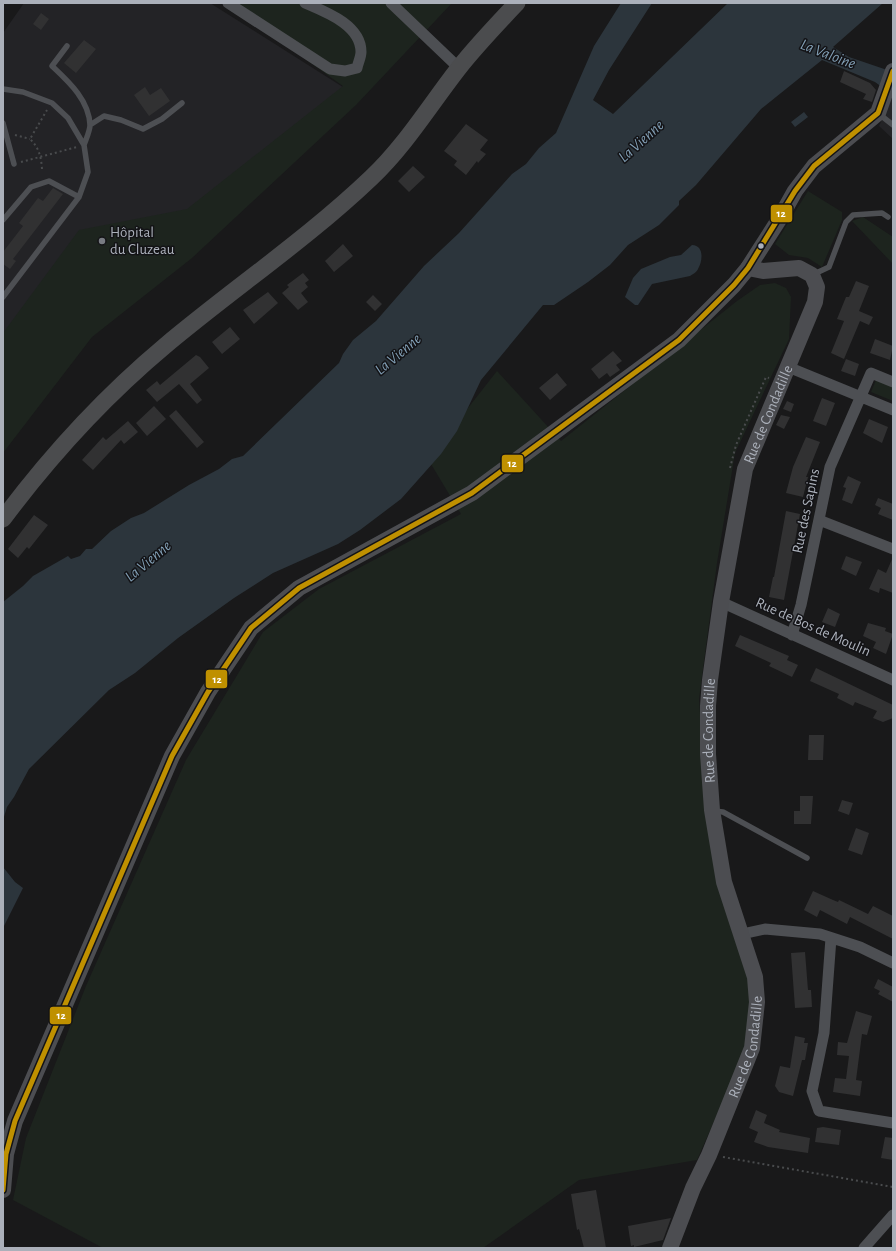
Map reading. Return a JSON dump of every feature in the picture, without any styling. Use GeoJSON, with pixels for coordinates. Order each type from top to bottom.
{"type":"FeatureCollection","features":[{"type":"Feature","properties":{"kind":"main road"},"geometry":{"type":"LineString","coordinates":[[3,519],[84,422],[124,382],[171,341],[272,263],[373,177],[408,136],[458,68],[517,3]]}},
{"type":"Feature","properties":{"kind":"main road"},"geometry":{"type":"LineString","coordinates":[[3,1190],[6,1154],[14,1121],[172,756],[208,692],[251,628],[299,588],[472,493],[679,340],[734,286],[748,268],[780,218],[794,191],[814,166],[878,113],[893,72]]}},
{"type":"Feature","properties":{"kind":"main road"},"geometry":{"type":"LineString","coordinates":[[748,268],[763,271],[799,268],[812,275]]}},
{"type":"Feature","properties":{"kind":"main road","name":"Rue de Condadille"},"geometry":{"type":"LineString","coordinates":[[670,1248],[693,1188],[709,1155],[752,1048],[756,995],[755,977],[724,882],[712,810],[708,754],[708,706],[721,602],[745,469],[815,302],[817,287],[812,275]]}},
{"type":"Feature","properties":{"kind":"street"},"geometry":{"type":"LineString","coordinates":[[228,3],[330,69],[345,71],[357,68],[361,52],[357,36],[336,18],[305,3]]}},
{"type":"Feature","properties":{"kind":"street"},"geometry":{"type":"LineString","coordinates":[[391,3],[458,68]]}},
{"type":"Feature","properties":{"kind":"street"},"geometry":{"type":"LineString","coordinates":[[788,367],[893,410]]}},
{"type":"Feature","properties":{"kind":"street","name":"Rue des Sapins"},"geometry":{"type":"LineString","coordinates":[[792,635],[801,606],[830,467],[859,397],[871,373],[893,382]]}},
{"type":"Feature","properties":{"kind":"street"},"geometry":{"type":"LineString","coordinates":[[819,520],[893,549]]}},
{"type":"Feature","properties":{"kind":"street","name":"Rue de Bos de Moulin"},"geometry":{"type":"LineString","coordinates":[[721,602],[893,680]]}},
{"type":"Feature","properties":{"kind":"street"},"geometry":{"type":"LineString","coordinates":[[742,934],[765,929],[820,934],[860,947],[893,963]]}},
{"type":"Feature","properties":{"kind":"street"},"geometry":{"type":"LineString","coordinates":[[831,938],[824,1033],[812,1091],[819,1111],[893,1123]]}},
{"type":"Feature","properties":{"kind":"street"},"geometry":{"type":"LineString","coordinates":[[864,1248],[893,1215]]}},
{"type":"Feature","properties":{"kind":"lane"},"geometry":{"type":"LineString","coordinates":[[67,46],[52,66],[75,88],[84,103],[90,125],[84,146]]}},
{"type":"Feature","properties":{"kind":"lane"},"geometry":{"type":"LineString","coordinates":[[3,89],[23,92],[52,103],[68,118],[84,146],[88,172],[79,198],[3,297]]}},
{"type":"Feature","properties":{"kind":"lane"},"geometry":{"type":"LineString","coordinates":[[90,125],[104,116],[143,128],[162,119],[182,103]]}},
{"type":"Feature","properties":{"kind":"lane"},"geometry":{"type":"LineString","coordinates":[[878,113],[893,125]]}},
{"type":"Feature","properties":{"kind":"lane"},"geometry":{"type":"LineString","coordinates":[[3,123],[14,164]]}},
{"type":"Feature","properties":{"kind":"lane"},"geometry":{"type":"LineString","coordinates":[[3,220],[30,187],[49,181],[79,198]]}},
{"type":"Feature","properties":{"kind":"lane"},"geometry":{"type":"LineString","coordinates":[[812,275],[829,267],[846,222],[853,215],[882,213],[888,216]]}},
{"type":"Feature","properties":{"kind":"lane"},"geometry":{"type":"LineString","coordinates":[[712,810],[723,812],[807,858]]}},
{"type":"Feature","properties":{"kind":"path"},"geometry":{"type":"LineString","coordinates":[[30,139],[52,103]]}},
{"type":"Feature","properties":{"kind":"path"},"geometry":{"type":"LineString","coordinates":[[7,137],[13,135],[30,139],[36,146],[41,157],[42,169]]}},
{"type":"Feature","properties":{"kind":"path"},"geometry":{"type":"LineString","coordinates":[[14,164],[84,146]]}},
{"type":"Feature","properties":{"kind":"path"},"geometry":{"type":"LineString","coordinates":[[709,1155],[893,1187]]}},
{"type":"Feature","properties":{"kind":"shaded area","name":"Hôpital du Cluzeau"},"geometry":{"type":"Polygon","coordinates":[[[24,3],[210,3],[357,96],[120,309],[3,421],[3,33],[24,3]]]}},
{"type":"Feature","properties":{"kind":"shaded area"},"geometry":{"type":"Polygon","coordinates":[[[226,3],[452,3],[356,105],[192,258],[92,337],[3,453],[3,333],[79,230],[187,209],[343,86],[226,3]]]}},
{"type":"Feature","properties":{"kind":"shaded area"},"geometry":{"type":"Polygon","coordinates":[[[893,96],[893,139],[879,126],[893,96]]]}},
{"type":"Feature","properties":{"kind":"shaded area"},"geometry":{"type":"Polygon","coordinates":[[[808,191],[842,212],[842,220],[822,267],[808,258],[789,255],[775,244],[808,191]]]}},
{"type":"Feature","properties":{"kind":"shaded area"},"geometry":{"type":"Polygon","coordinates":[[[863,217],[893,237],[893,264],[852,221],[863,217]]]}},
{"type":"Feature","properties":{"kind":"shaded area"},"geometry":{"type":"Polygon","coordinates":[[[775,283],[786,288],[791,297],[789,339],[735,453],[717,563],[699,699],[707,816],[749,980],[749,1042],[697,1160],[579,1180],[483,1248],[103,1248],[13,1200],[26,1138],[86,986],[186,760],[263,632],[319,589],[461,514],[428,459],[497,371],[561,441],[737,301],[760,285],[775,283]]]}},
{"type":"Feature","properties":{"kind":"shaded area"},"geometry":{"type":"Polygon","coordinates":[[[876,380],[893,387],[893,401],[871,392],[876,380]]]}},
{"type":"Feature","properties":{"kind":"water"},"geometry":{"type":"Polygon","coordinates":[[[621,3],[652,3],[609,70],[593,100],[613,114],[728,3],[883,3],[833,47],[849,57],[893,72],[893,95],[875,82],[822,60],[761,109],[696,185],[679,201],[679,205],[659,225],[628,245],[610,265],[588,282],[554,305],[543,305],[481,380],[457,431],[441,454],[401,499],[360,530],[338,544],[273,573],[234,598],[178,638],[135,673],[109,690],[29,769],[7,807],[3,820],[3,602],[33,576],[68,556],[71,559],[80,556],[86,549],[92,549],[111,531],[131,518],[144,513],[189,485],[219,469],[232,459],[243,456],[339,363],[343,354],[353,340],[376,321],[424,266],[459,233],[512,174],[526,164],[539,148],[556,133],[594,46],[621,3]]]}},
{"type":"Feature","properties":{"kind":"water"},"geometry":{"type":"Polygon","coordinates":[[[804,112],[808,117],[795,127],[791,122],[804,112]]]}},
{"type":"Feature","properties":{"kind":"water"},"geometry":{"type":"Polygon","coordinates":[[[692,245],[699,248],[701,254],[700,266],[695,273],[690,276],[652,284],[638,305],[635,305],[625,297],[633,278],[641,269],[670,257],[681,255],[692,245]]]}},
{"type":"Feature","properties":{"kind":"water"},"geometry":{"type":"Polygon","coordinates":[[[3,867],[15,882],[23,888],[3,928],[3,867]]]}},
{"type":"Feature","properties":{"kind":"building"},"geometry":{"type":"Polygon","coordinates":[[[41,13],[49,19],[41,30],[33,24],[41,13]]]}},
{"type":"Feature","properties":{"kind":"building"},"geometry":{"type":"Polygon","coordinates":[[[84,40],[96,49],[76,73],[64,63],[84,40]]]}},
{"type":"Feature","properties":{"kind":"building"},"geometry":{"type":"Polygon","coordinates":[[[844,71],[870,83],[876,90],[872,102],[863,99],[866,94],[840,82],[844,71]]]}},
{"type":"Feature","properties":{"kind":"building"},"geometry":{"type":"Polygon","coordinates":[[[145,87],[150,95],[161,88],[170,101],[149,116],[134,95],[145,87]]]}},
{"type":"Feature","properties":{"kind":"building"},"geometry":{"type":"Polygon","coordinates":[[[466,124],[488,140],[480,150],[486,154],[478,163],[477,161],[466,175],[454,165],[457,161],[444,151],[466,124]]]}},
{"type":"Feature","properties":{"kind":"building"},"geometry":{"type":"Polygon","coordinates":[[[413,166],[425,177],[409,192],[398,181],[413,166]]]}},
{"type":"Feature","properties":{"kind":"building"},"geometry":{"type":"Polygon","coordinates":[[[53,188],[63,194],[13,259],[16,261],[10,269],[3,264],[3,252],[23,226],[19,223],[38,198],[43,201],[53,188]]]}},
{"type":"Feature","properties":{"kind":"building"},"geometry":{"type":"Polygon","coordinates":[[[343,244],[353,256],[334,272],[325,261],[343,244]]]}},
{"type":"Feature","properties":{"kind":"building"},"geometry":{"type":"Polygon","coordinates":[[[303,273],[309,280],[305,283],[308,287],[301,293],[308,302],[298,310],[282,293],[289,287],[287,285],[303,273]]]}},
{"type":"Feature","properties":{"kind":"building"},"geometry":{"type":"Polygon","coordinates":[[[856,281],[869,286],[859,311],[873,317],[869,325],[860,321],[844,359],[831,353],[844,321],[837,319],[846,297],[849,297],[856,281]]]}},
{"type":"Feature","properties":{"kind":"building"},"geometry":{"type":"Polygon","coordinates":[[[268,292],[278,303],[254,324],[243,310],[268,292]]]}},
{"type":"Feature","properties":{"kind":"building"},"geometry":{"type":"Polygon","coordinates":[[[373,295],[382,304],[375,311],[366,302],[373,295]]]}},
{"type":"Feature","properties":{"kind":"building"},"geometry":{"type":"Polygon","coordinates":[[[230,327],[240,339],[222,354],[212,342],[230,327]]]}},
{"type":"Feature","properties":{"kind":"building"},"geometry":{"type":"Polygon","coordinates":[[[875,339],[893,346],[890,360],[870,353],[875,339]]]}},
{"type":"Feature","properties":{"kind":"building"},"geometry":{"type":"Polygon","coordinates":[[[613,351],[622,361],[616,365],[620,370],[610,377],[607,373],[599,379],[591,369],[613,351]]]}},
{"type":"Feature","properties":{"kind":"building"},"geometry":{"type":"Polygon","coordinates":[[[196,355],[200,357],[209,368],[190,384],[202,400],[197,404],[179,384],[157,402],[146,390],[157,381],[160,385],[196,355]]]}},
{"type":"Feature","properties":{"kind":"building"},"geometry":{"type":"Polygon","coordinates":[[[846,359],[859,364],[855,376],[841,371],[846,359]]]}},
{"type":"Feature","properties":{"kind":"building"},"geometry":{"type":"Polygon","coordinates":[[[557,373],[567,385],[550,400],[539,388],[557,373]]]}},
{"type":"Feature","properties":{"kind":"building"},"geometry":{"type":"Polygon","coordinates":[[[822,398],[835,403],[826,426],[813,421],[822,398]]]}},
{"type":"Feature","properties":{"kind":"building"},"geometry":{"type":"Polygon","coordinates":[[[787,401],[794,404],[791,412],[783,409],[787,401]]]}},
{"type":"Feature","properties":{"kind":"building"},"geometry":{"type":"Polygon","coordinates":[[[154,406],[166,419],[147,436],[136,423],[154,406]]]}},
{"type":"Feature","properties":{"kind":"building"},"geometry":{"type":"Polygon","coordinates":[[[176,410],[204,442],[197,448],[169,416],[176,410]]]}},
{"type":"Feature","properties":{"kind":"building"},"geometry":{"type":"Polygon","coordinates":[[[781,415],[790,417],[784,429],[776,425],[781,415]]]}},
{"type":"Feature","properties":{"kind":"building"},"geometry":{"type":"Polygon","coordinates":[[[869,419],[888,427],[882,443],[863,433],[869,419]]]}},
{"type":"Feature","properties":{"kind":"building"},"geometry":{"type":"Polygon","coordinates":[[[128,421],[138,432],[124,444],[121,440],[93,470],[82,460],[103,437],[106,440],[128,421]]]}},
{"type":"Feature","properties":{"kind":"building"},"geometry":{"type":"Polygon","coordinates":[[[806,437],[820,442],[806,477],[808,477],[803,497],[786,493],[793,467],[806,437]]]}},
{"type":"Feature","properties":{"kind":"building"},"geometry":{"type":"Polygon","coordinates":[[[848,476],[861,482],[852,504],[842,500],[846,488],[843,487],[848,476]]]}},
{"type":"Feature","properties":{"kind":"building"},"geometry":{"type":"Polygon","coordinates":[[[878,498],[893,504],[893,520],[878,514],[881,508],[875,505],[878,498]]]}},
{"type":"Feature","properties":{"kind":"building"},"geometry":{"type":"Polygon","coordinates":[[[786,511],[800,514],[784,600],[769,597],[786,511]]]}},
{"type":"Feature","properties":{"kind":"building"},"geometry":{"type":"Polygon","coordinates":[[[34,515],[48,525],[29,549],[27,547],[18,558],[8,549],[34,515]]]}},
{"type":"Feature","properties":{"kind":"building"},"geometry":{"type":"Polygon","coordinates":[[[846,556],[862,562],[856,576],[841,569],[846,556]]]}},
{"type":"Feature","properties":{"kind":"building"},"geometry":{"type":"Polygon","coordinates":[[[893,557],[893,593],[880,588],[879,593],[869,589],[878,569],[886,573],[893,557]]]}},
{"type":"Feature","properties":{"kind":"building"},"geometry":{"type":"Polygon","coordinates":[[[828,608],[840,614],[835,627],[822,622],[828,608]]]}},
{"type":"Feature","properties":{"kind":"building"},"geometry":{"type":"Polygon","coordinates":[[[868,623],[886,628],[885,631],[893,634],[886,654],[873,648],[876,642],[863,636],[868,623]]]}},
{"type":"Feature","properties":{"kind":"building"},"geometry":{"type":"Polygon","coordinates":[[[740,635],[789,656],[787,660],[798,665],[792,677],[769,666],[771,663],[735,646],[740,635]]]}},
{"type":"Feature","properties":{"kind":"building"},"geometry":{"type":"Polygon","coordinates":[[[816,668],[893,705],[893,718],[883,722],[873,718],[877,711],[855,702],[853,706],[837,698],[839,694],[810,681],[816,668]]]}},
{"type":"Feature","properties":{"kind":"building"},"geometry":{"type":"Polygon","coordinates":[[[809,735],[824,735],[823,760],[808,760],[809,735]]]}},
{"type":"Feature","properties":{"kind":"building"},"geometry":{"type":"Polygon","coordinates":[[[800,796],[813,796],[811,824],[794,824],[794,811],[800,811],[800,796]]]}},
{"type":"Feature","properties":{"kind":"building"},"geometry":{"type":"Polygon","coordinates":[[[842,800],[853,803],[849,815],[838,811],[842,800]]]}},
{"type":"Feature","properties":{"kind":"building"},"geometry":{"type":"Polygon","coordinates":[[[856,828],[869,833],[862,855],[848,850],[856,828]]]}},
{"type":"Feature","properties":{"kind":"building"},"geometry":{"type":"Polygon","coordinates":[[[813,891],[838,902],[839,900],[868,914],[873,906],[893,916],[893,939],[850,917],[847,924],[820,910],[817,917],[804,910],[813,891]]]}},
{"type":"Feature","properties":{"kind":"building"},"geometry":{"type":"Polygon","coordinates":[[[805,952],[808,990],[811,990],[812,1007],[795,1008],[791,953],[805,952]]]}},
{"type":"Feature","properties":{"kind":"building"},"geometry":{"type":"Polygon","coordinates":[[[878,979],[893,987],[893,1002],[878,994],[880,991],[874,988],[878,979]]]}},
{"type":"Feature","properties":{"kind":"building"},"geometry":{"type":"Polygon","coordinates":[[[856,1011],[872,1016],[867,1035],[862,1034],[856,1080],[862,1081],[860,1096],[833,1092],[835,1078],[846,1079],[849,1056],[837,1055],[838,1042],[847,1043],[856,1011]]]}},
{"type":"Feature","properties":{"kind":"building"},"geometry":{"type":"Polygon","coordinates":[[[795,1036],[805,1038],[804,1043],[808,1043],[805,1060],[802,1060],[793,1096],[779,1092],[775,1086],[780,1066],[790,1068],[795,1036]]]}},
{"type":"Feature","properties":{"kind":"building"},"geometry":{"type":"Polygon","coordinates":[[[756,1110],[767,1115],[764,1123],[780,1130],[779,1132],[810,1138],[808,1153],[768,1147],[754,1142],[758,1132],[749,1128],[756,1110]]]}},
{"type":"Feature","properties":{"kind":"building"},"geometry":{"type":"Polygon","coordinates":[[[823,1127],[841,1130],[839,1145],[815,1142],[817,1128],[823,1127]]]}},
{"type":"Feature","properties":{"kind":"building"},"geometry":{"type":"Polygon","coordinates":[[[885,1137],[893,1138],[893,1160],[881,1158],[885,1137]]]}},
{"type":"Feature","properties":{"kind":"building"},"geometry":{"type":"Polygon","coordinates":[[[596,1190],[606,1248],[584,1248],[579,1229],[577,1230],[571,1194],[596,1190]]]}},
{"type":"Feature","properties":{"kind":"building"},"geometry":{"type":"Polygon","coordinates":[[[671,1218],[663,1240],[634,1247],[634,1245],[631,1246],[628,1226],[671,1218]]]}},
{"type":"Feature","properties":{"kind":"transit line","name":"12"},"geometry":{"type":"LineString","coordinates":[[3,1190],[6,1154],[15,1121],[172,756],[208,692],[251,628],[299,588],[472,493],[679,340],[734,285],[748,268],[795,191],[814,166],[878,113],[893,71]]}},
{"type":"Feature","properties":{"kind":"place","name":"Hôpital du Cluzeau"},"geometry":{"type":"Point","coordinates":[102,241]}},
{"type":"Feature","properties":{"kind":"water label","name":"La Valoine"},"geometry":{"type":"Point","coordinates":[828,54]}},
{"type":"Feature","properties":{"kind":"water label","name":"La Vienne"},"geometry":{"type":"Point","coordinates":[641,141]}},
{"type":"Feature","properties":{"kind":"water label","name":"La Vienne"},"geometry":{"type":"Point","coordinates":[398,354]}},
{"type":"Feature","properties":{"kind":"water label","name":"La Vienne"},"geometry":{"type":"Point","coordinates":[148,561]}}]}
